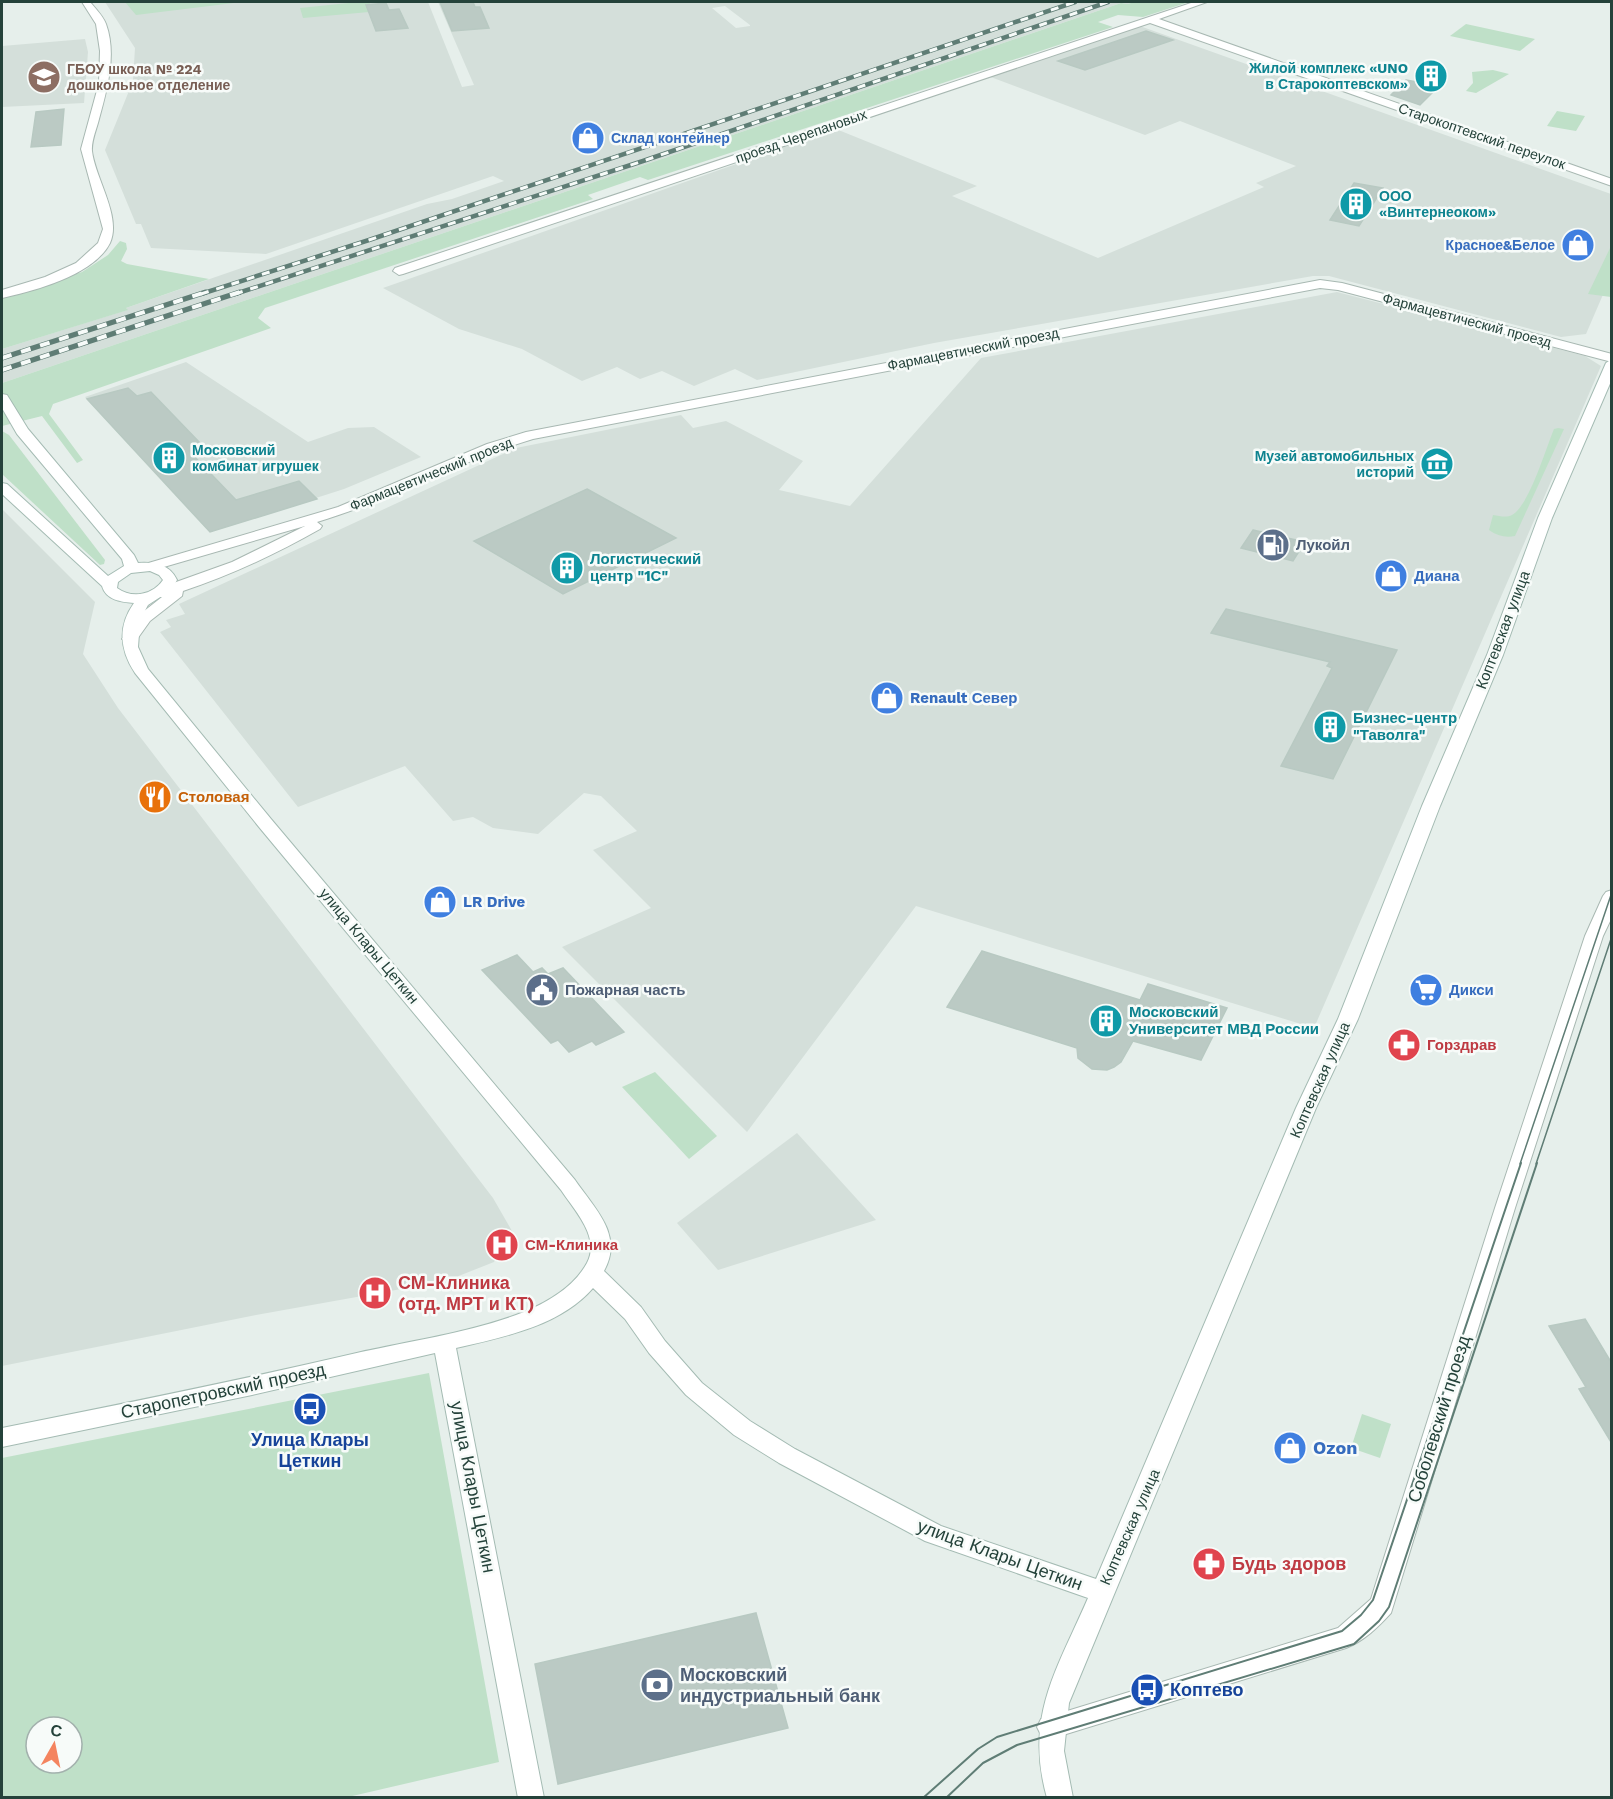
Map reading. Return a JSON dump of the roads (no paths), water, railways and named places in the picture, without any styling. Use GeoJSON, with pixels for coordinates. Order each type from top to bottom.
{"type":"FeatureCollection","features":[{"type":"Feature","properties":{"kind":"street"},"geometry":{"type":"LineString","coordinates":[[2,294],[68,272],[84,264],[101,247],[109,229],[86,148],[104,83],[105,51],[101,24],[87,2]]}},
{"type":"Feature","properties":{"kind":"street","name":"проезд Черепановых"},"geometry":{"type":"LineString","coordinates":[[399,271],[1202,2]]}},
{"type":"Feature","properties":{"kind":"street","name":"Старокоптевский переулок"},"geometry":{"type":"LineString","coordinates":[[1149,20],[1611,183]]}},
{"type":"Feature","properties":{"kind":"street","name":"Фармацевтический проезд"},"geometry":{"type":"LineString","coordinates":[[115,591],[151,595],[195,583],[251,559],[343,510],[492,447],[531,435],[1320,284],[1338,286],[1611,358]]}},
{"type":"Feature","properties":{"kind":"street","name":"Коптевская улица"},"geometry":{"type":"LineString","coordinates":[[1060,1797],[1049,1755],[1050,1727],[1056,1703],[1306,1108],[1348,1019],[1431,806],[1495,654],[1545,518],[1604,405],[1611,363]]}},
{"type":"Feature","properties":{"kind":"street"},"geometry":{"type":"LineString","coordinates":[[2,398],[22,431],[129,558],[132,569],[116,575],[115,591]]}},
{"type":"Feature","properties":{"kind":"street","name":"улица Клары Цеткин"},"geometry":{"type":"LineString","coordinates":[[2,487],[127,603],[131,630],[130,649],[141,670],[568,1185],[597,1230],[601,1241],[601,1255],[592,1274],[566,1300],[536,1315],[444,1342],[531,1797]]}},
{"type":"Feature","properties":{"kind":"street","name":"Фармацевтический проезд"},"geometry":{"type":"LineString","coordinates":[[132,569],[150,567],[343,510]]}},
{"type":"Feature","properties":{"kind":"street"},"geometry":{"type":"LineString","coordinates":[[131,630],[136,609],[151,595],[163,590],[170,580],[165,571],[150,567]]}},
{"type":"Feature","properties":{"kind":"street","name":"Фармацевтический проезд"},"geometry":{"type":"LineString","coordinates":[[131,630],[156,607],[195,583]]}},
{"type":"Feature","properties":{"kind":"street","name":"Соболевский проезд"},"geometry":{"type":"LineString","coordinates":[[1050,1727],[1346,1637],[1367,1621],[1382,1605],[1505,1208],[1594,936],[1611,896]]}},
{"type":"Feature","properties":{"kind":"street","name":"улица Клары Цеткин"},"geometry":{"type":"LineString","coordinates":[[592,1274],[633,1313],[657,1347],[694,1389],[742,1428],[933,1534],[1102,1592]]}},
{"type":"Feature","properties":{"kind":"street","name":"Старопетровский проезд"},"geometry":{"type":"LineString","coordinates":[[2,1438],[330,1369],[444,1342]]}},
{"type":"Feature","properties":{"kind":"tram line"},"geometry":{"type":"LineString","coordinates":[[1520,1164],[1612,892]]}},
{"type":"Feature","properties":{"kind":"tram line"},"geometry":{"type":"LineString","coordinates":[[1536,1164],[1612,936]]}},
{"type":"Feature","properties":{"kind":"tram line"},"geometry":{"type":"LineString","coordinates":[[923,1798],[978,1749],[997,1737],[1342,1631],[1361,1615],[1373,1600],[1521,1163]]}},
{"type":"Feature","properties":{"kind":"tram line"},"geometry":{"type":"LineString","coordinates":[[946,1798],[983,1763],[1017,1745],[1354,1644],[1379,1621],[1389,1607],[1537,1163]]}},
{"type":"Feature","properties":{"kind":"railway"},"geometry":{"type":"LineString","coordinates":[[201,294],[369,240],[1075,2]]}},
{"type":"Feature","properties":{"kind":"railway"},"geometry":{"type":"LineString","coordinates":[[235,294],[643,161],[1108,2]]}},
{"type":"Feature","properties":{"kind":"railway"},"geometry":{"type":"LineString","coordinates":[[2,358],[206,292]]}},
{"type":"Feature","properties":{"kind":"railway"},"geometry":{"type":"LineString","coordinates":[[2,370],[240,292]]}},
{"type":"Feature","properties":{"kind":"place","name":"Жилой комплекс «UNO в Старокоптевском»"},"geometry":{"type":"Point","coordinates":[1431,76]}},
{"type":"Feature","properties":{"kind":"place","name":"ГБОУ школа № 224 дошкольное отделение"},"geometry":{"type":"Point","coordinates":[44,77]}},
{"type":"Feature","properties":{"kind":"place","name":"Склад контейнер"},"geometry":{"type":"Point","coordinates":[588,138]}},
{"type":"Feature","properties":{"kind":"place","name":"ООО «Винтернеоком»"},"geometry":{"type":"Point","coordinates":[1356,204]}},
{"type":"Feature","properties":{"kind":"place","name":"Красное&Белое"},"geometry":{"type":"Point","coordinates":[1578,245]}},
{"type":"Feature","properties":{"kind":"place","name":"Московский комбинат игрушек"},"geometry":{"type":"Point","coordinates":[169,458]}},
{"type":"Feature","properties":{"kind":"place","name":"Музей автомобильных историй"},"geometry":{"type":"Point","coordinates":[1437,464]}},
{"type":"Feature","properties":{"kind":"place","name":"Лукойл"},"geometry":{"type":"Point","coordinates":[1273,545]}},
{"type":"Feature","properties":{"kind":"place","name":"Логистический центр \"1С\""},"geometry":{"type":"Point","coordinates":[567,568]}},
{"type":"Feature","properties":{"kind":"place","name":"Диана"},"geometry":{"type":"Point","coordinates":[1391,576]}},
{"type":"Feature","properties":{"kind":"place","name":"Renault Север"},"geometry":{"type":"Point","coordinates":[887,698]}},
{"type":"Feature","properties":{"kind":"place","name":"Бизнес-центр \"Таволга\""},"geometry":{"type":"Point","coordinates":[1330,727]}},
{"type":"Feature","properties":{"kind":"place","name":"Столовая"},"geometry":{"type":"Point","coordinates":[155,797]}},
{"type":"Feature","properties":{"kind":"place","name":"LR Drive"},"geometry":{"type":"Point","coordinates":[440,902]}},
{"type":"Feature","properties":{"kind":"place","name":"Пожарная часть"},"geometry":{"type":"Point","coordinates":[542,990]}},
{"type":"Feature","properties":{"kind":"place","name":"Дикси"},"geometry":{"type":"Point","coordinates":[1426,990]}},
{"type":"Feature","properties":{"kind":"place","name":"Московский Университет МВД России"},"geometry":{"type":"Point","coordinates":[1106,1021]}},
{"type":"Feature","properties":{"kind":"place","name":"Горздрав"},"geometry":{"type":"Point","coordinates":[1404,1045]}},
{"type":"Feature","properties":{"kind":"place","name":"СМ-Клиника"},"geometry":{"type":"Point","coordinates":[502,1245]}},
{"type":"Feature","properties":{"kind":"place","name":"СМ-Клиника (отд. МРТ и КТ)"},"geometry":{"type":"Point","coordinates":[375,1293]}},
{"type":"Feature","properties":{"kind":"place","name":"Улица Клары Цеткин"},"geometry":{"type":"Point","coordinates":[310,1409]}},
{"type":"Feature","properties":{"kind":"place","name":"Ozon"},"geometry":{"type":"Point","coordinates":[1290,1448]}},
{"type":"Feature","properties":{"kind":"place","name":"Будь здоров"},"geometry":{"type":"Point","coordinates":[1209,1564]}},
{"type":"Feature","properties":{"kind":"place","name":"Московский индустриальный банк"},"geometry":{"type":"Point","coordinates":[657,1685]}},
{"type":"Feature","properties":{"kind":"place","name":"Коптево"},"geometry":{"type":"Point","coordinates":[1147,1690]}}]}
